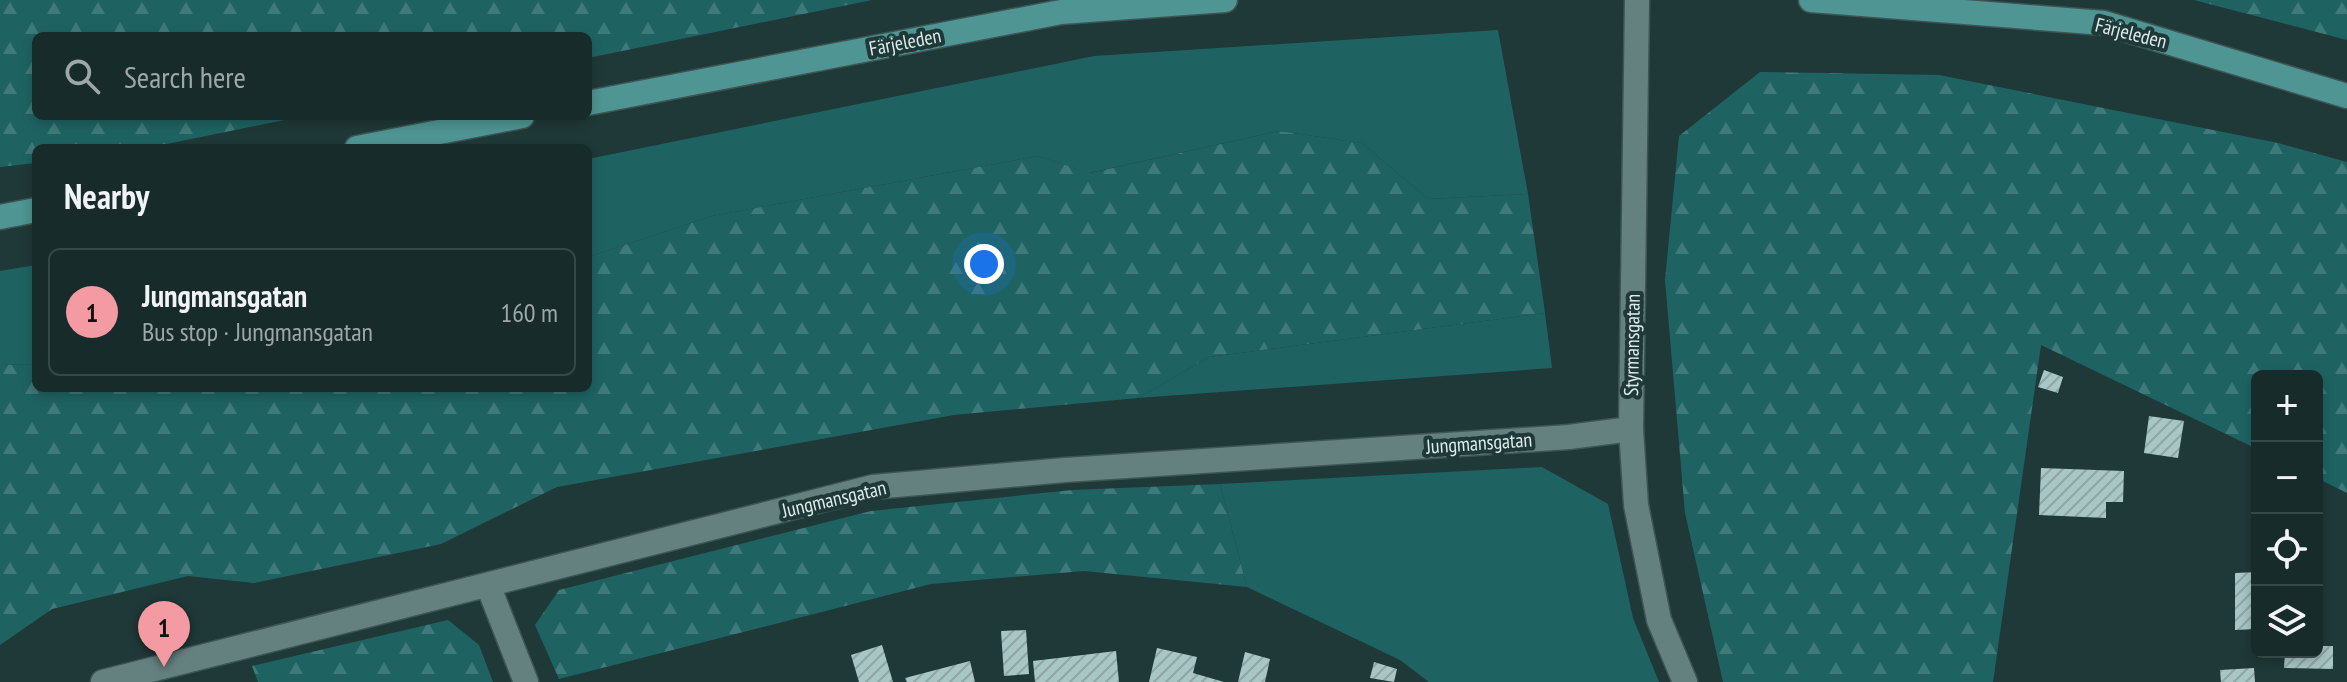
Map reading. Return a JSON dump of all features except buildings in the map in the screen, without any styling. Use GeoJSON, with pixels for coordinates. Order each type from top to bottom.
{"type":"FeatureCollection","features":[{"type":"Feature","properties":{"kind":"main road","name":"Färjeleden"},"geometry":{"type":"LineString","coordinates":[[592,102],[1061,12],[1225,0]]}},
{"type":"Feature","properties":{"kind":"main road","name":"Färjeleden"},"geometry":{"type":"LineString","coordinates":[[1811,0],[2104,23],[2347,96]]}},
{"type":"Feature","properties":{"kind":"main road"},"geometry":{"type":"LineString","coordinates":[[378,144],[501,120]]}},
{"type":"Feature","properties":{"kind":"main road"},"geometry":{"type":"LineString","coordinates":[[0,217],[32,211]]}},
{"type":"Feature","properties":{"kind":"street","name":"Styrmansgatan"},"geometry":{"type":"LineString","coordinates":[[1637,0],[1631,429],[1636,505],[1659,620],[1685,682]]}},
{"type":"Feature","properties":{"kind":"street","name":"Jungmansgatan"},"geometry":{"type":"LineString","coordinates":[[103,682],[873,487],[1065,470],[1569,437],[1631,429]]}},
{"type":"Feature","properties":{"kind":"street"},"geometry":{"type":"LineString","coordinates":[[488,585],[526,682]]}},
{"type":"Feature","properties":{"kind":"green space"},"geometry":{"type":"Polygon","coordinates":[[[0,0],[872,0],[592,57],[592,32],[32,32],[32,120],[284,120],[167,144],[32,144],[32,163],[0,167],[0,0]]]}},
{"type":"Feature","properties":{"kind":"green space"},"geometry":{"type":"Polygon","coordinates":[[[2194,0],[2347,0],[2347,40],[2194,0]]]}},
{"type":"Feature","properties":{"kind":"green space"},"geometry":{"type":"Polygon","coordinates":[[[1498,30],[1528,194],[1428,199],[1362,143],[1279,131],[1089,173],[1038,156],[712,216],[592,256],[592,158],[1094,56],[1498,30]]]}},
{"type":"Feature","properties":{"kind":"green space"},"geometry":{"type":"Polygon","coordinates":[[[1760,72],[1939,75],[2278,143],[2347,162],[2347,493],[2323,481],[2323,370],[2251,370],[2251,446],[2041,345],[1993,682],[1723,682],[1685,513],[1665,280],[1679,136],[1760,72]]]}},
{"type":"Feature","properties":{"kind":"green space"},"geometry":{"type":"Polygon","coordinates":[[[1279,131],[1362,143],[1428,199],[1528,194],[1545,313],[1209,357],[1138,398],[954,415],[557,487],[441,544],[254,583],[188,576],[52,609],[0,645],[0,365],[32,364],[32,392],[592,392],[592,256],[712,216],[1038,156],[1090,173],[1279,131]]]}},
{"type":"Feature","properties":{"kind":"green space"},"geometry":{"type":"Polygon","coordinates":[[[32,266],[32,364],[0,365],[0,271],[32,266]]]}},
{"type":"Feature","properties":{"kind":"green space"},"geometry":{"type":"Polygon","coordinates":[[[1545,313],[1552,368],[1138,398],[1209,357],[1545,313]]]}},
{"type":"Feature","properties":{"kind":"green space"},"geometry":{"type":"Polygon","coordinates":[[[1542,467],[1608,504],[1633,618],[1659,682],[1429,682],[1400,660],[1247,587],[1220,484],[1542,467]]]}},
{"type":"Feature","properties":{"kind":"green space"},"geometry":{"type":"Polygon","coordinates":[[[1220,484],[1247,587],[1084,571],[931,584],[559,679],[535,625],[559,590],[871,511],[1072,490],[1220,484]]]}},
{"type":"Feature","properties":{"kind":"green space"},"geometry":{"type":"Polygon","coordinates":[[[448,620],[479,645],[493,682],[258,682],[252,666],[448,620]]]}},
{"type":"Feature","properties":{"kind":"place","name":"Jungmansgatan"},"geometry":{"type":"Point","coordinates":[164,667]}}]}
